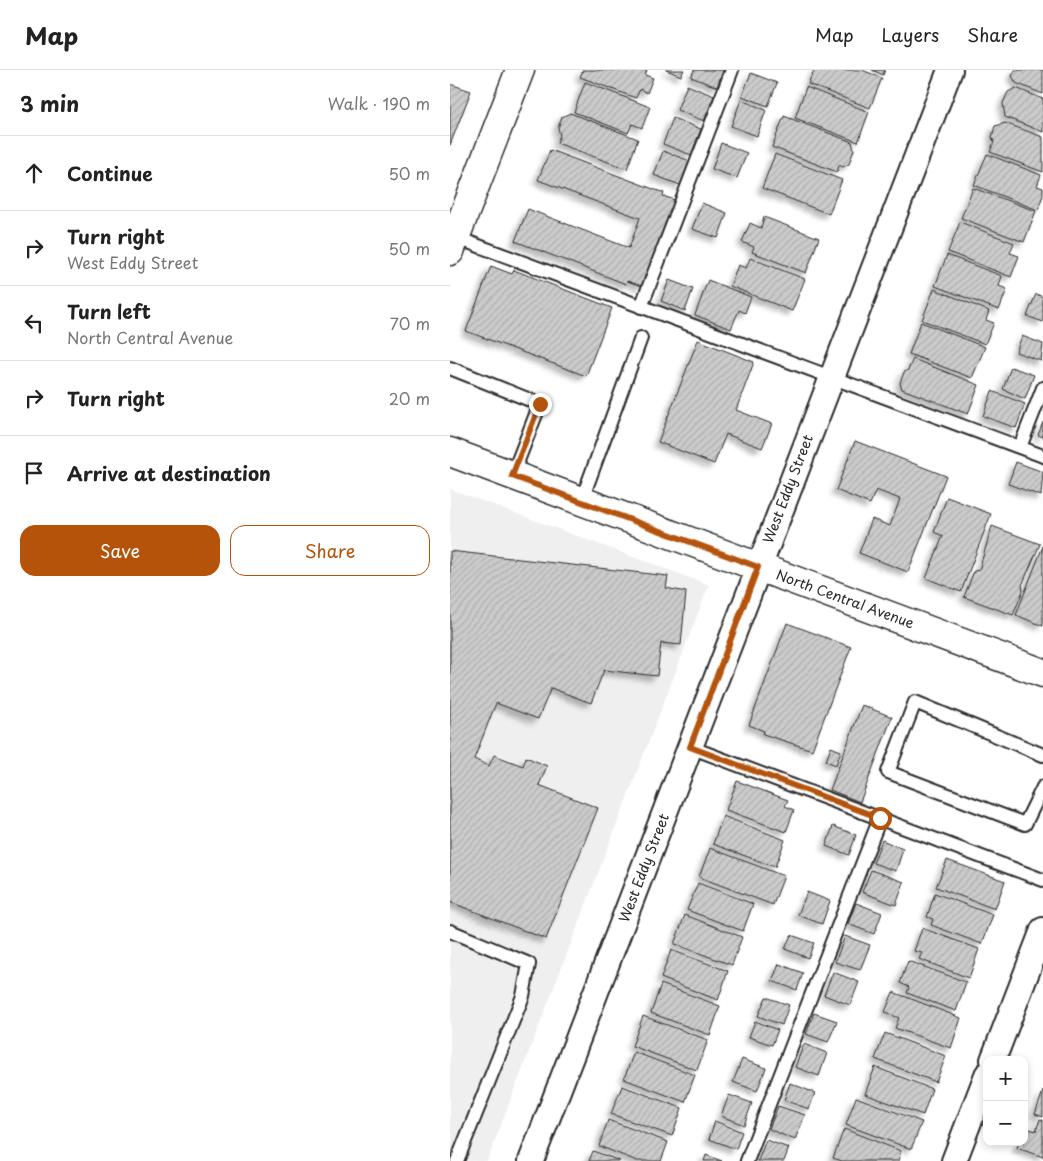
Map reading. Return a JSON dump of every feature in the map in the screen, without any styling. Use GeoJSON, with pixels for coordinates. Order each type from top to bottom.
{"type":"FeatureCollection","features":[{"type":"Feature","properties":{"kind":"main road"},"geometry":{"type":"LineString","coordinates":[[452,241],[520,70]]}},
{"type":"Feature","properties":{"kind":"main road","name":"North Central Avenue"},"geometry":{"type":"LineString","coordinates":[[450,452],[1043,673]]}},
{"type":"Feature","properties":{"kind":"street","name":"West Eddy Street"},"geometry":{"type":"LineString","coordinates":[[531,1161],[950,70]]}},
{"type":"Feature","properties":{"kind":"street"},"geometry":{"type":"LineString","coordinates":[[995,1056],[1043,930]]}},
{"type":"Feature","properties":{"kind":"street"},"geometry":{"type":"LineString","coordinates":[[954,1161],[983,1086]]}},
{"type":"Feature","properties":{"kind":"lane"},"geometry":{"type":"LineString","coordinates":[[641,307],[732,70]]}},
{"type":"Feature","properties":{"kind":"lane"},"geometry":{"type":"LineString","coordinates":[[452,241],[641,307],[1043,456]]}},
{"type":"Feature","properties":{"kind":"lane"},"geometry":{"type":"LineString","coordinates":[[581,502],[641,338]]}},
{"type":"Feature","properties":{"kind":"lane"},"geometry":{"type":"LineString","coordinates":[[450,368],[540,404],[512,476]]}},
{"type":"Feature","properties":{"kind":"lane"},"geometry":{"type":"LineString","coordinates":[[1020,447],[1043,388]]}},
{"type":"Feature","properties":{"kind":"lane"},"geometry":{"type":"LineString","coordinates":[[1043,755],[915,702],[888,772],[1025,824],[1043,787]]}},
{"type":"Feature","properties":{"kind":"lane"},"geometry":{"type":"LineString","coordinates":[[690,747],[1043,880]]}},
{"type":"Feature","properties":{"kind":"lane"},"geometry":{"type":"LineString","coordinates":[[748,1161],[880,818]]}},
{"type":"Feature","properties":{"kind":"lane"},"geometry":{"type":"LineString","coordinates":[[450,931],[529,964],[523,996],[457,1161]]}},
{"type":"Feature","properties":{"kind":"shaded area"},"geometry":{"type":"Polygon","coordinates":[[[450,489],[709,585],[487,1161],[450,1161],[450,489]]]}},
{"type":"Feature","properties":{"kind":"building"},"geometry":{"type":"Polygon","coordinates":[[[583,70],[647,70],[645,75],[653,78],[647,93],[640,89],[636,98],[580,77],[583,70]]]}},
{"type":"Feature","properties":{"kind":"building"},"geometry":{"type":"Polygon","coordinates":[[[666,70],[684,70],[681,76],[666,70]]]}},
{"type":"Feature","properties":{"kind":"building"},"geometry":{"type":"Polygon","coordinates":[[[694,70],[723,70],[717,87],[691,77],[694,70]]]}},
{"type":"Feature","properties":{"kind":"building"},"geometry":{"type":"Polygon","coordinates":[[[814,70],[862,70],[882,78],[870,108],[808,84],[814,70]]]}},
{"type":"Feature","properties":{"kind":"building"},"geometry":{"type":"Polygon","coordinates":[[[872,70],[885,70],[883,75],[872,70]]]}},
{"type":"Feature","properties":{"kind":"building"},"geometry":{"type":"Polygon","coordinates":[[[1015,70],[1043,70],[1043,94],[1016,83],[1012,76],[1015,70]]]}},
{"type":"Feature","properties":{"kind":"building"},"geometry":{"type":"Polygon","coordinates":[[[751,73],[777,83],[768,106],[742,96],[751,73]]]}},
{"type":"Feature","properties":{"kind":"building"},"geometry":{"type":"Polygon","coordinates":[[[585,82],[650,107],[642,128],[632,124],[628,133],[574,112],[585,82]]]}},
{"type":"Feature","properties":{"kind":"building"},"geometry":{"type":"Polygon","coordinates":[[[450,84],[471,91],[450,145],[450,84]]]}},
{"type":"Feature","properties":{"kind":"building"},"geometry":{"type":"Polygon","coordinates":[[[687,85],[714,96],[704,121],[677,110],[687,85]]]}},
{"type":"Feature","properties":{"kind":"building"},"geometry":{"type":"Polygon","coordinates":[[[806,87],[869,112],[858,142],[795,118],[806,87]]]}},
{"type":"Feature","properties":{"kind":"building"},"geometry":{"type":"Polygon","coordinates":[[[1016,88],[1043,99],[1043,132],[1005,117],[1003,103],[1008,92],[1016,88]]]}},
{"type":"Feature","properties":{"kind":"building"},"geometry":{"type":"Polygon","coordinates":[[[741,100],[766,110],[757,136],[731,126],[741,100]]]}},
{"type":"Feature","properties":{"kind":"building"},"geometry":{"type":"Polygon","coordinates":[[[570,113],[638,139],[627,169],[557,143],[560,135],[558,128],[562,117],[570,113]]]}},
{"type":"Feature","properties":{"kind":"building"},"geometry":{"type":"Polygon","coordinates":[[[784,116],[852,142],[854,150],[849,164],[843,167],[839,165],[837,172],[772,147],[784,116]]]}},
{"type":"Feature","properties":{"kind":"building"},"geometry":{"type":"Polygon","coordinates":[[[673,118],[701,129],[691,155],[663,144],[673,118]]]}},
{"type":"Feature","properties":{"kind":"building"},"geometry":{"type":"Polygon","coordinates":[[[1005,123],[1043,137],[1043,172],[990,152],[994,142],[992,137],[995,126],[1005,123]]]}},
{"type":"Feature","properties":{"kind":"building"},"geometry":{"type":"Polygon","coordinates":[[[721,143],[747,153],[737,178],[712,169],[721,143]]]}},
{"type":"Feature","properties":{"kind":"building"},"geometry":{"type":"Polygon","coordinates":[[[550,150],[664,193],[663,196],[675,200],[642,286],[627,281],[626,284],[515,241],[528,209],[629,248],[640,218],[538,180],[550,150]]]}},
{"type":"Feature","properties":{"kind":"building"},"geometry":{"type":"Polygon","coordinates":[[[663,151],[690,161],[680,185],[654,175],[663,151]]]}},
{"type":"Feature","properties":{"kind":"building"},"geometry":{"type":"Polygon","coordinates":[[[775,154],[842,180],[829,214],[762,188],[775,154]]]}},
{"type":"Feature","properties":{"kind":"building"},"geometry":{"type":"Polygon","coordinates":[[[987,154],[1041,175],[1037,186],[1043,188],[1043,195],[1038,210],[974,185],[987,154]]]}},
{"type":"Feature","properties":{"kind":"building"},"geometry":{"type":"Polygon","coordinates":[[[973,188],[1036,211],[1024,242],[961,218],[973,188]]]}},
{"type":"Feature","properties":{"kind":"building"},"geometry":{"type":"Polygon","coordinates":[[[702,203],[727,213],[718,238],[692,229],[702,203]]]}},
{"type":"Feature","properties":{"kind":"building"},"geometry":{"type":"Polygon","coordinates":[[[764,217],[819,238],[806,273],[752,252],[754,247],[742,242],[750,223],[761,228],[764,217]]]}},
{"type":"Feature","properties":{"kind":"building"},"geometry":{"type":"Polygon","coordinates":[[[960,222],[1014,243],[1010,253],[1019,256],[1011,277],[948,252],[960,222]]]}},
{"type":"Feature","properties":{"kind":"building"},"geometry":{"type":"Polygon","coordinates":[[[947,255],[1002,276],[999,286],[1007,289],[999,310],[935,286],[947,255]]]}},
{"type":"Feature","properties":{"kind":"building"},"geometry":{"type":"Polygon","coordinates":[[[750,258],[805,279],[792,311],[730,286],[738,265],[746,268],[750,258]]]}},
{"type":"Feature","properties":{"kind":"building"},"geometry":{"type":"Polygon","coordinates":[[[491,266],[512,274],[514,270],[612,308],[586,376],[466,331],[491,266]]]}},
{"type":"Feature","properties":{"kind":"building"},"geometry":{"type":"Polygon","coordinates":[[[669,280],[693,289],[685,311],[661,301],[669,280]]]}},
{"type":"Feature","properties":{"kind":"building"},"geometry":{"type":"Polygon","coordinates":[[[708,280],[751,297],[745,313],[739,310],[731,329],[695,315],[708,280]]]}},
{"type":"Feature","properties":{"kind":"building"},"geometry":{"type":"Polygon","coordinates":[[[934,289],[989,311],[986,320],[994,323],[985,344],[922,320],[934,289]]]}},
{"type":"Feature","properties":{"kind":"building"},"geometry":{"type":"Polygon","coordinates":[[[1036,294],[1043,297],[1043,322],[1027,316],[1036,294]]]}},
{"type":"Feature","properties":{"kind":"building"},"geometry":{"type":"Polygon","coordinates":[[[921,322],[985,347],[972,378],[909,354],[921,322]]]}},
{"type":"Feature","properties":{"kind":"building"},"geometry":{"type":"Polygon","coordinates":[[[1022,336],[1043,344],[1041,361],[1016,352],[1022,336]]]}},
{"type":"Feature","properties":{"kind":"building"},"geometry":{"type":"Polygon","coordinates":[[[698,340],[754,362],[736,410],[772,424],[762,448],[726,434],[714,464],[658,442],[698,340]]]}},
{"type":"Feature","properties":{"kind":"building"},"geometry":{"type":"Polygon","coordinates":[[[913,359],[979,385],[968,414],[902,389],[900,383],[904,372],[908,370],[913,359]]]}},
{"type":"Feature","properties":{"kind":"building"},"geometry":{"type":"Polygon","coordinates":[[[1011,367],[1034,375],[1025,399],[1003,389],[1011,367]]]}},
{"type":"Feature","properties":{"kind":"building"},"geometry":{"type":"Polygon","coordinates":[[[992,391],[1025,404],[1016,428],[983,416],[992,391]]]}},
{"type":"Feature","properties":{"kind":"building"},"geometry":{"type":"Polygon","coordinates":[[[1043,422],[1043,437],[1038,435],[1043,422]]]}},
{"type":"Feature","properties":{"kind":"building"},"geometry":{"type":"Polygon","coordinates":[[[855,441],[946,476],[908,572],[859,553],[872,519],[890,526],[900,499],[876,490],[870,504],[836,490],[855,441]]]}},
{"type":"Feature","properties":{"kind":"building"},"geometry":{"type":"Polygon","coordinates":[[[1016,462],[1043,472],[1041,496],[1008,484],[1016,462]]]}},
{"type":"Feature","properties":{"kind":"building"},"geometry":{"type":"Polygon","coordinates":[[[947,497],[991,514],[961,592],[926,578],[943,536],[934,532],[947,497]]]}},
{"type":"Feature","properties":{"kind":"building"},"geometry":{"type":"Polygon","coordinates":[[[992,526],[1040,544],[1022,585],[1023,591],[1013,615],[964,597],[974,571],[979,570],[992,526]]]}},
{"type":"Feature","properties":{"kind":"building"},"geometry":{"type":"Polygon","coordinates":[[[1043,546],[1043,626],[1016,615],[1043,546]]]}},
{"type":"Feature","properties":{"kind":"building"},"geometry":{"type":"Polygon","coordinates":[[[450,551],[668,576],[666,588],[686,592],[681,645],[661,643],[657,676],[604,670],[591,703],[551,688],[538,719],[496,703],[474,759],[489,766],[494,755],[523,766],[526,757],[547,766],[539,785],[598,808],[546,939],[450,902],[450,551]]]}},
{"type":"Feature","properties":{"kind":"building"},"geometry":{"type":"Polygon","coordinates":[[[787,623],[851,647],[812,750],[763,734],[764,731],[749,725],[787,623]]]}},
{"type":"Feature","properties":{"kind":"building"},"geometry":{"type":"Polygon","coordinates":[[[862,705],[892,717],[860,802],[830,790],[862,705]]]}},
{"type":"Feature","properties":{"kind":"building"},"geometry":{"type":"Polygon","coordinates":[[[831,747],[841,751],[836,765],[826,761],[831,747]]]}},
{"type":"Feature","properties":{"kind":"building"},"geometry":{"type":"Polygon","coordinates":[[[737,781],[788,800],[785,806],[794,810],[786,832],[726,810],[737,781]]]}},
{"type":"Feature","properties":{"kind":"building"},"geometry":{"type":"Polygon","coordinates":[[[723,816],[785,840],[775,867],[713,844],[723,816]]]}},
{"type":"Feature","properties":{"kind":"building"},"geometry":{"type":"Polygon","coordinates":[[[833,826],[856,835],[849,855],[826,846],[833,826]]]}},
{"type":"Feature","properties":{"kind":"building"},"geometry":{"type":"Polygon","coordinates":[[[882,840],[903,849],[896,871],[873,863],[882,840]]]}},
{"type":"Feature","properties":{"kind":"building"},"geometry":{"type":"Polygon","coordinates":[[[710,848],[784,876],[773,905],[699,877],[710,848]]]}},
{"type":"Feature","properties":{"kind":"building"},"geometry":{"type":"Polygon","coordinates":[[[947,860],[1005,881],[995,909],[936,887],[947,860]]]}},
{"type":"Feature","properties":{"kind":"building"},"geometry":{"type":"Polygon","coordinates":[[[871,870],[904,882],[896,905],[862,892],[871,870]]]}},
{"type":"Feature","properties":{"kind":"building"},"geometry":{"type":"Polygon","coordinates":[[[698,883],[753,904],[743,931],[687,910],[698,883]]]}},
{"type":"Feature","properties":{"kind":"building"},"geometry":{"type":"Polygon","coordinates":[[[807,892],[830,901],[822,924],[798,915],[807,892]]]}},
{"type":"Feature","properties":{"kind":"building"},"geometry":{"type":"Polygon","coordinates":[[[935,893],[993,915],[982,944],[931,925],[933,919],[927,917],[935,893]]]}},
{"type":"Feature","properties":{"kind":"building"},"geometry":{"type":"Polygon","coordinates":[[[856,903],[882,913],[874,934],[848,924],[856,903]]]}},
{"type":"Feature","properties":{"kind":"building"},"geometry":{"type":"Polygon","coordinates":[[[685,915],[742,937],[732,965],[674,944],[685,915]]]}},
{"type":"Feature","properties":{"kind":"building"},"geometry":{"type":"Polygon","coordinates":[[[922,928],[979,949],[969,978],[919,959],[922,953],[914,951],[922,928]]]}},
{"type":"Feature","properties":{"kind":"building"},"geometry":{"type":"Polygon","coordinates":[[[791,935],[814,943],[808,958],[785,949],[791,935]]]}},
{"type":"Feature","properties":{"kind":"building"},"geometry":{"type":"Polygon","coordinates":[[[845,936],[870,945],[860,970],[835,962],[845,936]]]}},
{"type":"Feature","properties":{"kind":"building"},"geometry":{"type":"Polygon","coordinates":[[[671,950],[728,971],[718,1000],[661,978],[671,950]]]}},
{"type":"Feature","properties":{"kind":"building"},"geometry":{"type":"Polygon","coordinates":[[[908,961],[966,982],[956,1011],[907,993],[909,987],[900,983],[908,961]]]}},
{"type":"Feature","properties":{"kind":"building"},"geometry":{"type":"Polygon","coordinates":[[[779,964],[803,973],[797,990],[772,981],[779,964]]]}},
{"type":"Feature","properties":{"kind":"building"},"geometry":{"type":"Polygon","coordinates":[[[833,972],[859,982],[850,1005],[824,995],[833,972]]]}},
{"type":"Feature","properties":{"kind":"building"},"geometry":{"type":"Polygon","coordinates":[[[661,984],[720,1006],[710,1035],[651,1013],[661,984]]]}},
{"type":"Feature","properties":{"kind":"building"},"geometry":{"type":"Polygon","coordinates":[[[893,992],[961,1018],[951,1048],[895,1028],[899,1018],[885,1012],[893,992]]]}},
{"type":"Feature","properties":{"kind":"building"},"geometry":{"type":"Polygon","coordinates":[[[766,997],[789,1005],[782,1025],[758,1016],[766,997]]]}},
{"type":"Feature","properties":{"kind":"building"},"geometry":{"type":"Polygon","coordinates":[[[814,1013],[837,1021],[828,1042],[806,1034],[814,1013]]]}},
{"type":"Feature","properties":{"kind":"building"},"geometry":{"type":"Polygon","coordinates":[[[643,1016],[708,1040],[697,1070],[632,1046],[643,1016]]]}},
{"type":"Feature","properties":{"kind":"building"},"geometry":{"type":"Polygon","coordinates":[[[755,1021],[778,1030],[772,1045],[749,1037],[755,1021]]]}},
{"type":"Feature","properties":{"kind":"building"},"geometry":{"type":"Polygon","coordinates":[[[885,1033],[946,1056],[936,1082],[875,1059],[885,1033]]]}},
{"type":"Feature","properties":{"kind":"building"},"geometry":{"type":"Polygon","coordinates":[[[804,1044],[827,1053],[819,1076],[795,1067],[804,1044]]]}},
{"type":"Feature","properties":{"kind":"building"},"geometry":{"type":"Polygon","coordinates":[[[634,1052],[695,1075],[685,1102],[624,1079],[634,1052]]]}},
{"type":"Feature","properties":{"kind":"building"},"geometry":{"type":"Polygon","coordinates":[[[742,1059],[766,1068],[757,1091],[733,1082],[742,1059]]]}},
{"type":"Feature","properties":{"kind":"building"},"geometry":{"type":"Polygon","coordinates":[[[875,1067],[932,1089],[923,1115],[865,1094],[875,1067]]]}},
{"type":"Feature","properties":{"kind":"building"},"geometry":{"type":"Polygon","coordinates":[[[790,1083],[815,1093],[809,1109],[784,1100],[790,1083]]]}},
{"type":"Feature","properties":{"kind":"building"},"geometry":{"type":"Polygon","coordinates":[[[622,1086],[682,1108],[672,1136],[611,1114],[622,1086]]]}},
{"type":"Feature","properties":{"kind":"building"},"geometry":{"type":"Polygon","coordinates":[[[1043,1091],[1043,1117],[1035,1114],[1043,1091]]]}},
{"type":"Feature","properties":{"kind":"building"},"geometry":{"type":"Polygon","coordinates":[[[729,1095],[752,1103],[744,1125],[721,1116],[729,1095]]]}},
{"type":"Feature","properties":{"kind":"building"},"geometry":{"type":"Polygon","coordinates":[[[856,1097],[922,1122],[911,1149],[846,1125],[856,1097]]]}},
{"type":"Feature","properties":{"kind":"building"},"geometry":{"type":"Polygon","coordinates":[[[778,1106],[805,1115],[795,1140],[769,1129],[778,1106]]]}},
{"type":"Feature","properties":{"kind":"building"},"geometry":{"type":"Polygon","coordinates":[[[1040,1119],[1043,1120],[1043,1157],[1017,1148],[1018,1146],[1028,1146],[1028,1128],[1036,1131],[1040,1119]]]}},
{"type":"Feature","properties":{"kind":"building"},"geometry":{"type":"Polygon","coordinates":[[[608,1120],[668,1142],[661,1161],[637,1161],[599,1146],[608,1120]]]}},
{"type":"Feature","properties":{"kind":"building"},"geometry":{"type":"Polygon","coordinates":[[[715,1121],[742,1132],[736,1149],[709,1139],[715,1121]]]}},
{"type":"Feature","properties":{"kind":"building"},"geometry":{"type":"Polygon","coordinates":[[[844,1129],[901,1151],[898,1161],[842,1161],[833,1158],[844,1129]]]}},
{"type":"Feature","properties":{"kind":"building"},"geometry":{"type":"Polygon","coordinates":[[[766,1140],[789,1148],[784,1161],[758,1161],[766,1140]]]}},
{"type":"Feature","properties":{"kind":"building"},"geometry":{"type":"Polygon","coordinates":[[[593,1151],[620,1161],[589,1161],[593,1151]]]}},
{"type":"Feature","properties":{"kind":"building"},"geometry":{"type":"Polygon","coordinates":[[[706,1155],[722,1161],[704,1161],[706,1155]]]}},
{"type":"Feature","properties":{"kind":"route"},"geometry":{"type":"LineString","coordinates":[[540,404],[512,476],[758,567],[690,747],[880,818]]}}]}
